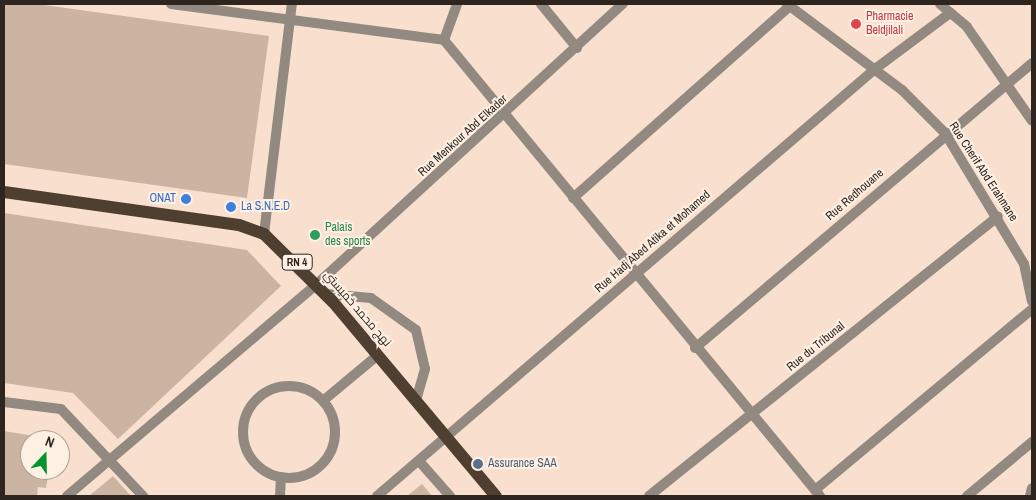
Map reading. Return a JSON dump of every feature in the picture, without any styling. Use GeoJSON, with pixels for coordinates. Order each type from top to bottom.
{"type":"FeatureCollection","features":[{"type":"Feature","properties":{"kind":"main road","name":"نهج محمد خميستي"},"geometry":{"type":"LineString","coordinates":[[4,192],[239,225],[264,234],[326,294],[496,496]]}},
{"type":"Feature","properties":{"kind":"street"},"geometry":{"type":"LineString","coordinates":[[171,4],[444,40],[750,416],[817,493],[1032,309]]}},
{"type":"Feature","properties":{"kind":"street"},"geometry":{"type":"LineString","coordinates":[[264,234],[292,4]]}},
{"type":"Feature","properties":{"kind":"street"},"geometry":{"type":"LineString","coordinates":[[444,40],[457,4]]}},
{"type":"Feature","properties":{"kind":"street"},"geometry":{"type":"LineString","coordinates":[[541,4],[577,48]]}},
{"type":"Feature","properties":{"kind":"street","name":"Rue Menkour Abd Elkader"},"geometry":{"type":"LineString","coordinates":[[67,496],[317,284],[505,115],[623,4]]}},
{"type":"Feature","properties":{"kind":"street"},"geometry":{"type":"LineString","coordinates":[[940,4],[967,27],[1032,121]]}},
{"type":"Feature","properties":{"kind":"street"},"geometry":{"type":"LineString","coordinates":[[573,198],[789,5]]}},
{"type":"Feature","properties":{"kind":"street","name":"Rue Cherif Abd Erahmane"},"geometry":{"type":"LineString","coordinates":[[789,5],[875,69],[945,133],[998,216],[1024,264],[1032,301]]}},
{"type":"Feature","properties":{"kind":"street","name":"Rue Hadj Abed Atika et Mohamed"},"geometry":{"type":"LineString","coordinates":[[377,496],[420,461],[634,273],[875,69],[950,13]]}},
{"type":"Feature","properties":{"kind":"street","name":"Rue Redhouane"},"geometry":{"type":"LineString","coordinates":[[696,348],[945,133],[1008,86],[1032,63]]}},
{"type":"Feature","properties":{"kind":"street","name":"Rue du Tribunal"},"geometry":{"type":"LineString","coordinates":[[649,496],[998,216]]}},
{"type":"Feature","properties":{"kind":"street"},"geometry":{"type":"LineString","coordinates":[[326,294],[371,298],[416,330],[425,369],[416,400]]}},
{"type":"Feature","properties":{"kind":"street"},"geometry":{"type":"LineString","coordinates":[[324,400],[378,355]]}},
{"type":"Feature","properties":{"kind":"street"},"geometry":{"type":"LineString","coordinates":[[283,385],[306,388],[324,400],[335,420],[336,442],[326,462],[307,476],[281,477],[263,471],[248,454],[242,432],[247,410],[262,393],[283,385]]}},
{"type":"Feature","properties":{"kind":"street"},"geometry":{"type":"LineString","coordinates":[[4,402],[61,409],[143,496]]}},
{"type":"Feature","properties":{"kind":"street"},"geometry":{"type":"LineString","coordinates":[[967,496],[1032,442]]}},
{"type":"Feature","properties":{"kind":"street"},"geometry":{"type":"LineString","coordinates":[[420,461],[450,496]]}},
{"type":"Feature","properties":{"kind":"street"},"geometry":{"type":"LineString","coordinates":[[280,496],[281,477]]}},
{"type":"Feature","properties":{"kind":"street"},"geometry":{"type":"LineString","coordinates":[[1030,496],[1032,488]]}},
{"type":"Feature","properties":{"kind":"building"},"geometry":{"type":"Polygon","coordinates":[[[4,4],[37,4],[269,36],[247,198],[4,164],[4,4]]]}},
{"type":"Feature","properties":{"kind":"building"},"geometry":{"type":"Polygon","coordinates":[[[4,213],[247,250],[281,286],[118,439],[73,393],[4,383],[4,213]]]}},
{"type":"Feature","properties":{"kind":"building"},"geometry":{"type":"Polygon","coordinates":[[[4,431],[20,434],[20,480],[47,480],[46,488],[38,487],[37,496],[4,496],[4,431]]]}},
{"type":"Feature","properties":{"kind":"building"},"geometry":{"type":"Polygon","coordinates":[[[113,476],[131,496],[89,496],[113,476]]]}},
{"type":"Feature","properties":{"kind":"building"},"geometry":{"type":"Polygon","coordinates":[[[422,484],[432,496],[407,496],[422,484]]]}},
{"type":"Feature","properties":{"kind":"place","name":"Pharmacie Beldjilali"},"geometry":{"type":"Point","coordinates":[856,24]}},
{"type":"Feature","properties":{"kind":"place","name":"ONAT"},"geometry":{"type":"Point","coordinates":[186,199]}},
{"type":"Feature","properties":{"kind":"place","name":"La S.N.E.D"},"geometry":{"type":"Point","coordinates":[231,207]}},
{"type":"Feature","properties":{"kind":"place","name":"Palais des sports"},"geometry":{"type":"Point","coordinates":[315,235]}},
{"type":"Feature","properties":{"kind":"place","name":"Assurance SAA"},"geometry":{"type":"Point","coordinates":[478,464]}}]}
